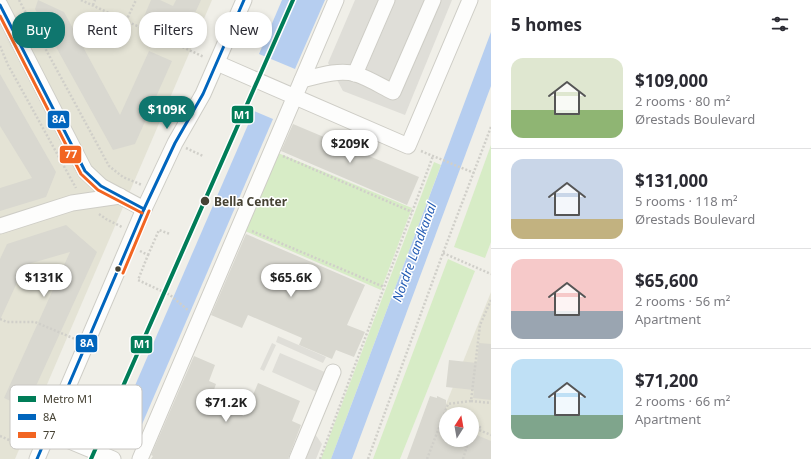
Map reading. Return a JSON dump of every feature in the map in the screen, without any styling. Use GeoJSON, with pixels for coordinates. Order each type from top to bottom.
{"type":"FeatureCollection","features":[{"type":"Feature","properties":{"kind":"street"},"geometry":{"type":"LineString","coordinates":[[68,385],[153,190],[175,144],[203,94],[244,0]]}},
{"type":"Feature","properties":{"kind":"street"},"geometry":{"type":"LineString","coordinates":[[140,459],[336,0]]}},
{"type":"Feature","properties":{"kind":"street"},"geometry":{"type":"LineString","coordinates":[[355,74],[387,0]]}},
{"type":"Feature","properties":{"kind":"street"},"geometry":{"type":"LineString","coordinates":[[302,80],[338,73],[355,74],[393,92],[433,0]]}},
{"type":"Feature","properties":{"kind":"street"},"geometry":{"type":"LineString","coordinates":[[217,63],[408,146],[470,0]]}},
{"type":"Feature","properties":{"kind":"street"},"geometry":{"type":"LineString","coordinates":[[0,5],[85,171],[101,186],[144,210]]}},
{"type":"Feature","properties":{"kind":"street"},"geometry":{"type":"LineString","coordinates":[[0,226],[72,203],[120,196]]}},
{"type":"Feature","properties":{"kind":"street"},"geometry":{"type":"LineString","coordinates":[[297,459],[333,372]]}},
{"type":"Feature","properties":{"kind":"street"},"geometry":{"type":"LineString","coordinates":[[90,449],[114,459]]}},
{"type":"Feature","properties":{"kind":"path"},"geometry":{"type":"LineString","coordinates":[[19,0],[109,166],[123,177],[153,190]]}},
{"type":"Feature","properties":{"kind":"path"},"geometry":{"type":"LineString","coordinates":[[81,0],[107,12]]}},
{"type":"Feature","properties":{"kind":"path"},"geometry":{"type":"LineString","coordinates":[[93,5],[95,0]]}},
{"type":"Feature","properties":{"kind":"path"},"geometry":{"type":"LineString","coordinates":[[130,12],[136,0]]}},
{"type":"Feature","properties":{"kind":"path"},"geometry":{"type":"LineString","coordinates":[[131,23],[217,63]]}},
{"type":"Feature","properties":{"kind":"path"},"geometry":{"type":"LineString","coordinates":[[368,459],[443,253],[491,127]]}},
{"type":"Feature","properties":{"kind":"path"},"geometry":{"type":"LineString","coordinates":[[271,152],[412,212]]}},
{"type":"Feature","properties":{"kind":"path"},"geometry":{"type":"LineString","coordinates":[[320,459],[434,157],[474,173]]}},
{"type":"Feature","properties":{"kind":"path"},"geometry":{"type":"LineString","coordinates":[[239,225],[384,287]]}},
{"type":"Feature","properties":{"kind":"path"},"geometry":{"type":"LineString","coordinates":[[170,234],[159,230],[138,280],[170,295],[190,312]]}},
{"type":"Feature","properties":{"kind":"path"},"geometry":{"type":"LineString","coordinates":[[128,246],[148,255]]}},
{"type":"Feature","properties":{"kind":"path"},"geometry":{"type":"LineString","coordinates":[[443,253],[491,274]]}},
{"type":"Feature","properties":{"kind":"path"},"geometry":{"type":"LineString","coordinates":[[471,401],[480,325],[491,300]]}},
{"type":"Feature","properties":{"kind":"path"},"geometry":{"type":"LineString","coordinates":[[0,319],[7,322],[35,322],[86,344]]}},
{"type":"Feature","properties":{"kind":"path"},"geometry":{"type":"LineString","coordinates":[[447,407],[448,404],[471,401],[491,403]]}},
{"type":"Feature","properties":{"kind":"path"},"geometry":{"type":"LineString","coordinates":[[427,459],[439,429]]}},
{"type":"Feature","properties":{"kind":"path"},"geometry":{"type":"LineString","coordinates":[[479,430],[491,435]]}},
{"type":"Feature","properties":{"kind":"path"},"geometry":{"type":"LineString","coordinates":[[0,436],[10,441]]}},
{"type":"Feature","properties":{"kind":"path"},"geometry":{"type":"LineString","coordinates":[[463,459],[467,447]]}},
{"type":"Feature","properties":{"kind":"path"},"geometry":{"type":"LineString","coordinates":[[25,449],[38,456]]}},
{"type":"Feature","properties":{"kind":"shaded area"},"geometry":{"type":"Polygon","coordinates":[[[0,0],[212,0],[207,12],[139,12],[139,48],[191,48],[47,385],[10,385],[10,449],[19,449],[15,459],[0,459],[0,0]]]}},
{"type":"Feature","properties":{"kind":"shaded area"},"geometry":{"type":"Polygon","coordinates":[[[355,0],[452,0],[405,115],[343,91],[328,63],[355,0]]]}},
{"type":"Feature","properties":{"kind":"shaded area"},"geometry":{"type":"Polygon","coordinates":[[[491,292],[491,459],[424,459],[439,422],[439,447],[479,447],[479,407],[445,407],[491,292]]]}},
{"type":"Feature","properties":{"kind":"shaded area"},"geometry":{"type":"Polygon","coordinates":[[[278,336],[326,357],[323,363],[276,342],[278,336]]]}},
{"type":"Feature","properties":{"kind":"shaded area"},"geometry":{"type":"Polygon","coordinates":[[[272,343],[276,345],[264,371],[260,369],[272,343]]]}},
{"type":"Feature","properties":{"kind":"shaded area"},"geometry":{"type":"Polygon","coordinates":[[[280,353],[327,373],[319,393],[272,372],[280,353]]]}},
{"type":"Feature","properties":{"kind":"shaded area"},"geometry":{"type":"Polygon","coordinates":[[[315,434],[322,444],[316,459],[306,459],[315,434]]]}},
{"type":"Feature","properties":{"kind":"green space"},"geometry":{"type":"Polygon","coordinates":[[[491,145],[491,242],[485,258],[454,247],[491,145]]]}},
{"type":"Feature","properties":{"kind":"green space"},"geometry":{"type":"Polygon","coordinates":[[[278,153],[412,208],[381,290],[245,231],[278,153]]]}},
{"type":"Feature","properties":{"kind":"green space"},"geometry":{"type":"Polygon","coordinates":[[[434,162],[441,165],[331,459],[321,459],[434,162]]]}},
{"type":"Feature","properties":{"kind":"green space"},"geometry":{"type":"Polygon","coordinates":[[[448,259],[475,271],[400,459],[373,459],[448,259]]]}},
{"type":"Feature","properties":{"kind":"water"},"geometry":{"type":"Polygon","coordinates":[[[282,0],[325,0],[295,69],[259,54],[262,48],[272,48],[272,23],[282,0]]]}},
{"type":"Feature","properties":{"kind":"water","name":"Nordre Landkanal"},"geometry":{"type":"Polygon","coordinates":[[[491,32],[491,86],[352,459],[331,459],[491,32]]]}},
{"type":"Feature","properties":{"kind":"water"},"geometry":{"type":"Polygon","coordinates":[[[254,111],[273,119],[142,424],[142,385],[135,385],[254,111]]]}},
{"type":"Feature","properties":{"kind":"building"},"geometry":{"type":"Polygon","coordinates":[[[38,0],[64,12],[37,12],[35,9],[38,0]]]}},
{"type":"Feature","properties":{"kind":"building"},"geometry":{"type":"Polygon","coordinates":[[[151,0],[160,0],[173,6],[176,0],[201,0],[195,12],[146,12],[151,0]]]}},
{"type":"Feature","properties":{"kind":"building"},"geometry":{"type":"Polygon","coordinates":[[[65,14],[73,29],[73,48],[84,48],[120,115],[149,51],[172,61],[135,144],[113,150],[57,48],[65,48],[65,14]]]}},
{"type":"Feature","properties":{"kind":"building"},"geometry":{"type":"Polygon","coordinates":[[[0,74],[56,172],[46,197],[0,211],[0,188],[32,178],[0,126],[0,74]]]}},
{"type":"Feature","properties":{"kind":"building"},"geometry":{"type":"Polygon","coordinates":[[[293,124],[419,177],[407,205],[281,151],[293,124]]]}},
{"type":"Feature","properties":{"kind":"building"},"geometry":{"type":"Polygon","coordinates":[[[66,225],[97,252],[36,385],[10,385],[10,401],[4,398],[70,252],[25,265],[0,320],[0,259],[7,244],[66,225]]]}},
{"type":"Feature","properties":{"kind":"building"},"geometry":{"type":"Polygon","coordinates":[[[246,234],[365,285],[347,325],[365,332],[354,357],[336,350],[332,359],[299,345],[302,338],[248,315],[242,328],[211,315],[246,234]]]}},
{"type":"Feature","properties":{"kind":"building"},"geometry":{"type":"Polygon","coordinates":[[[479,343],[491,344],[491,400],[473,398],[474,390],[446,387],[449,360],[477,363],[479,343]]]}},
{"type":"Feature","properties":{"kind":"building"},"geometry":{"type":"Polygon","coordinates":[[[194,356],[215,365],[209,381],[216,384],[210,401],[244,416],[258,383],[300,401],[292,421],[301,425],[288,459],[151,459],[153,456],[151,455],[194,356]]]}},
{"type":"Feature","properties":{"kind":"building"},"geometry":{"type":"Polygon","coordinates":[[[430,396],[437,398],[437,396],[446,400],[446,407],[439,407],[439,447],[479,447],[479,436],[491,441],[491,459],[407,459],[430,396]]]}},
{"type":"Feature","properties":{"kind":"metro line","name":"M1"},"geometry":{"type":"LineString","coordinates":[[124,385],[293,0]]}},
{"type":"Feature","properties":{"kind":"metro line","name":"M1"},"geometry":{"type":"LineString","coordinates":[[91,459],[95,449]]}},
{"type":"Feature","properties":{"kind":"transit line","name":"8A"},"geometry":{"type":"LineString","coordinates":[[69,385],[144,209],[175,143],[203,94],[244,0]]}},
{"type":"Feature","properties":{"kind":"transit line","name":"8A"},"geometry":{"type":"LineString","coordinates":[[0,5],[85,171],[101,186],[144,209]]}},
{"type":"Feature","properties":{"kind":"transit line","name":"77"},"geometry":{"type":"LineString","coordinates":[[0,16],[81,174],[98,190],[142,213]]}},
{"type":"Feature","properties":{"kind":"transit line","name":"77"},"geometry":{"type":"LineString","coordinates":[[123,273],[149,211]]}},
{"type":"Feature","properties":{"kind":"transit line","name":"8A"},"geometry":{"type":"LineString","coordinates":[[37,459],[41,449]]}},
{"type":"Feature","properties":{"kind":"place","name":"Bella Center"},"geometry":{"type":"Point","coordinates":[205,201]}}]}
